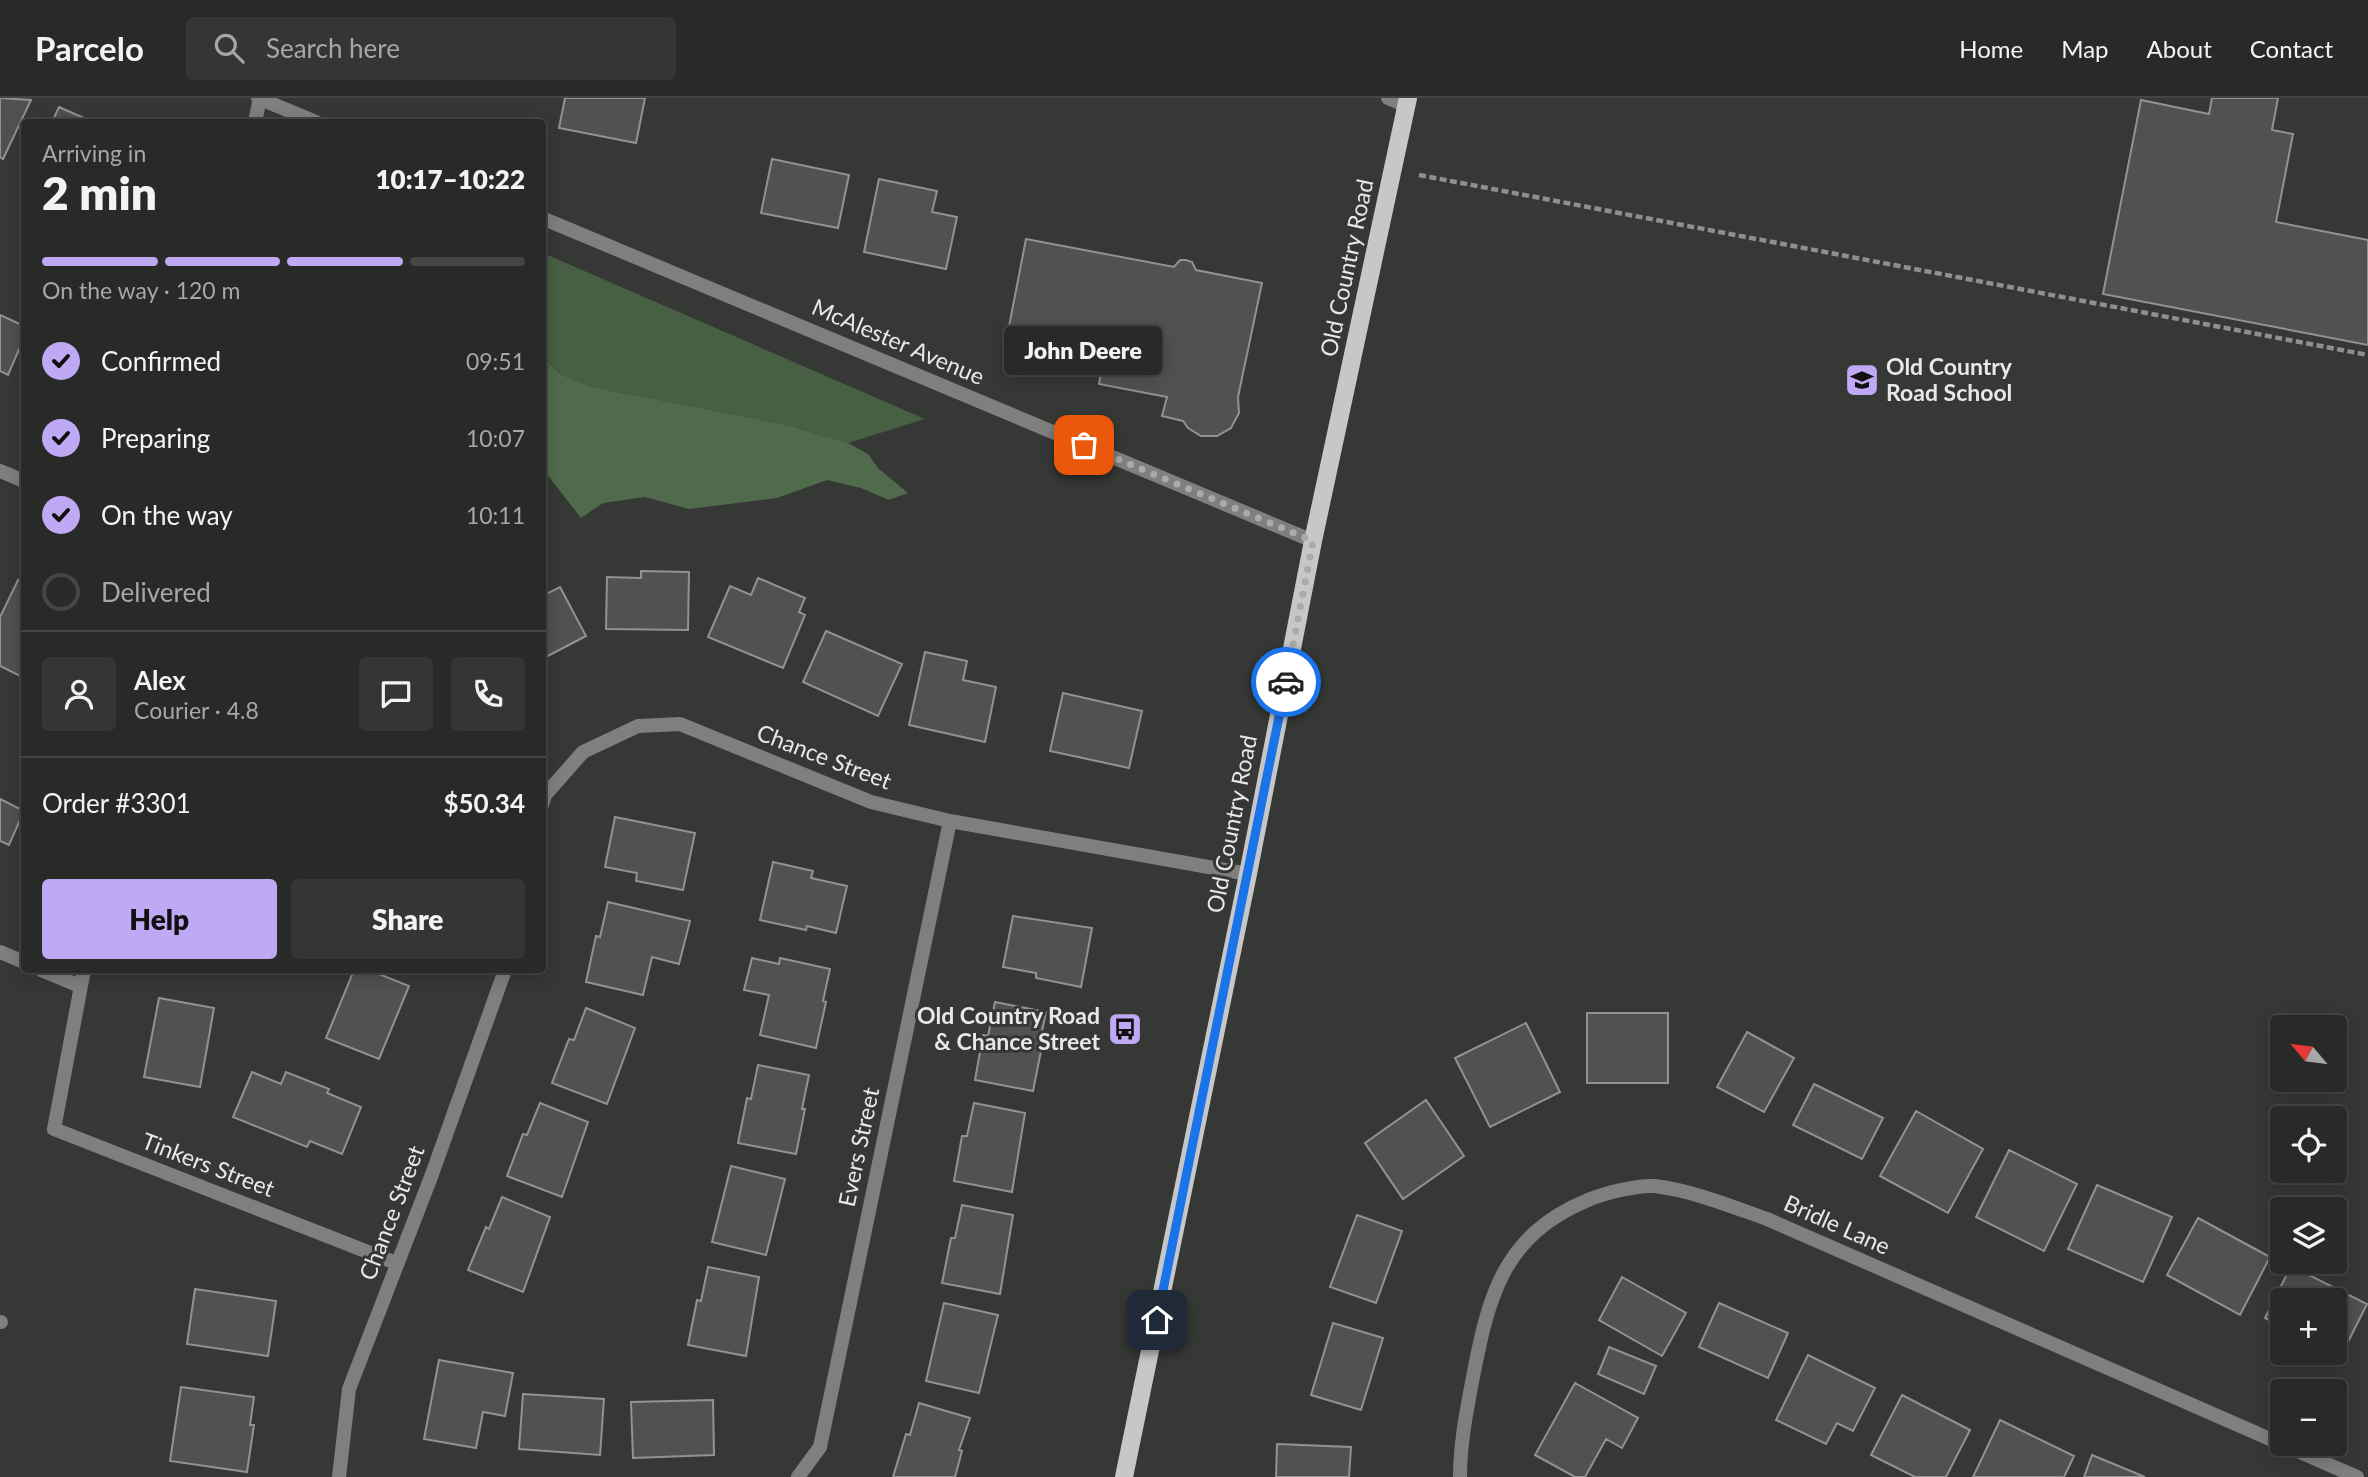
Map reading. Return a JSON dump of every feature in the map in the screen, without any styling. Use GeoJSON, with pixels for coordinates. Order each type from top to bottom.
{"type":"FeatureCollection","features":[{"type":"Feature","properties":{"kind":"main road","name":"Old Country Road"},"geometry":{"type":"LineString","coordinates":[[1124,1477],[1248,874],[1313,541],[1408,102]]}},
{"type":"Feature","properties":{"kind":"street"},"geometry":{"type":"LineString","coordinates":[[256,119],[259,98],[309,119]]}},
{"type":"Feature","properties":{"kind":"street"},"geometry":{"type":"LineString","coordinates":[[1388,98],[1408,102]]}},
{"type":"Feature","properties":{"kind":"street","name":"McAlester Avenue"},"geometry":{"type":"LineString","coordinates":[[546,220],[1313,541]]}},
{"type":"Feature","properties":{"kind":"street"},"geometry":{"type":"LineString","coordinates":[[0,471],[21,480]]}},
{"type":"Feature","properties":{"kind":"street","name":"Chance Street"},"geometry":{"type":"LineString","coordinates":[[546,794],[583,752],[638,726],[680,724],[871,803],[950,821],[1248,874]]}},
{"type":"Feature","properties":{"kind":"street","name":"Evers Street"},"geometry":{"type":"LineString","coordinates":[[798,1477],[820,1447],[950,821]]}},
{"type":"Feature","properties":{"kind":"street"},"geometry":{"type":"LineString","coordinates":[[0,952],[21,961]]}},
{"type":"Feature","properties":{"kind":"street"},"geometry":{"type":"LineString","coordinates":[[48,973],[80,986],[83,973]]}},
{"type":"Feature","properties":{"kind":"street","name":"Chance Street"},"geometry":{"type":"LineString","coordinates":[[339,1477],[349,1389],[431,1177],[504,973]]}},
{"type":"Feature","properties":{"kind":"street","name":"Tinkers Street"},"geometry":{"type":"LineString","coordinates":[[80,986],[54,1129],[396,1263]]}},
{"type":"Feature","properties":{"kind":"street","name":"Bridle Lane"},"geometry":{"type":"LineString","coordinates":[[1460,1477],[1460,1449],[1482,1329],[1500,1276],[1516,1252],[1567,1209],[1603,1194],[1652,1186],[1706,1196],[1767,1219],[2357,1477]]}},
{"type":"Feature","properties":{"kind":"path"},"geometry":{"type":"LineString","coordinates":[[1394,171],[2368,355]]}},
{"type":"Feature","properties":{"kind":"green space"},"geometry":{"type":"Polygon","coordinates":[[[546,254],[925,419],[848,443],[783,424],[592,387],[560,374],[546,358],[546,254]]]}},
{"type":"Feature","properties":{"kind":"green space"},"geometry":{"type":"Polygon","coordinates":[[[546,359],[560,374],[592,387],[783,424],[848,443],[868,454],[878,468],[908,493],[889,500],[861,488],[827,480],[777,498],[689,509],[645,497],[603,503],[581,518],[546,473],[546,359]]]}},
{"type":"Feature","properties":{"kind":"building"},"geometry":{"type":"Polygon","coordinates":[[[0,98],[31,100],[3,159],[0,157],[0,98]]]}},
{"type":"Feature","properties":{"kind":"building"},"geometry":{"type":"Polygon","coordinates":[[[565,98],[645,98],[636,143],[559,128],[565,98]]]}},
{"type":"Feature","properties":{"kind":"building"},"geometry":{"type":"Polygon","coordinates":[[[2212,98],[2278,98],[2272,130],[2293,134],[2276,222],[2368,240],[2368,345],[2103,294],[2141,100],[2209,114],[2212,98]]]}},
{"type":"Feature","properties":{"kind":"building"},"geometry":{"type":"Polygon","coordinates":[[[59,107],[86,119],[53,119],[59,107]]]}},
{"type":"Feature","properties":{"kind":"building"},"geometry":{"type":"Polygon","coordinates":[[[772,159],[849,175],[838,228],[761,213],[772,159]]]}},
{"type":"Feature","properties":{"kind":"building"},"geometry":{"type":"Polygon","coordinates":[[[879,179],[937,191],[932,212],[957,217],[946,269],[864,252],[879,179]]]}},
{"type":"Feature","properties":{"kind":"building"},"geometry":{"type":"Polygon","coordinates":[[[1026,239],[1174,267],[1180,260],[1186,260],[1192,262],[1196,270],[1262,283],[1238,397],[1239,413],[1231,428],[1217,436],[1201,436],[1188,428],[1183,421],[1162,416],[1167,397],[1099,384],[1102,367],[1005,347],[1026,239]]]}},
{"type":"Feature","properties":{"kind":"building"},"geometry":{"type":"Polygon","coordinates":[[[0,315],[21,325],[21,345],[8,375],[0,371],[0,315]]]}},
{"type":"Feature","properties":{"kind":"building"},"geometry":{"type":"Polygon","coordinates":[[[641,571],[689,572],[688,630],[606,629],[607,577],[641,578],[641,571]]]}},
{"type":"Feature","properties":{"kind":"building"},"geometry":{"type":"Polygon","coordinates":[[[758,578],[805,598],[799,612],[805,615],[783,668],[708,637],[730,586],[751,595],[758,578]]]}},
{"type":"Feature","properties":{"kind":"building"},"geometry":{"type":"Polygon","coordinates":[[[18,580],[21,582],[21,676],[0,666],[0,617],[18,580]]]}},
{"type":"Feature","properties":{"kind":"building"},"geometry":{"type":"Polygon","coordinates":[[[560,587],[586,636],[546,657],[546,594],[560,587]]]}},
{"type":"Feature","properties":{"kind":"building"},"geometry":{"type":"Polygon","coordinates":[[[826,631],[902,664],[878,716],[803,682],[826,631]]]}},
{"type":"Feature","properties":{"kind":"building"},"geometry":{"type":"Polygon","coordinates":[[[925,652],[967,661],[963,680],[996,687],[985,742],[909,725],[925,652]]]}},
{"type":"Feature","properties":{"kind":"building"},"geometry":{"type":"Polygon","coordinates":[[[1063,693],[1142,711],[1129,768],[1050,751],[1063,693]]]}},
{"type":"Feature","properties":{"kind":"building"},"geometry":{"type":"Polygon","coordinates":[[[0,799],[21,810],[21,818],[9,845],[0,841],[0,799]]]}},
{"type":"Feature","properties":{"kind":"building"},"geometry":{"type":"Polygon","coordinates":[[[615,817],[695,833],[683,890],[636,881],[637,873],[605,867],[615,817]]]}},
{"type":"Feature","properties":{"kind":"building"},"geometry":{"type":"Polygon","coordinates":[[[773,862],[813,871],[811,878],[847,886],[836,933],[807,926],[806,930],[760,920],[773,862]]]}},
{"type":"Feature","properties":{"kind":"building"},"geometry":{"type":"Polygon","coordinates":[[[608,902],[690,921],[679,964],[652,957],[643,995],[586,982],[596,936],[600,937],[608,902]]]}},
{"type":"Feature","properties":{"kind":"building"},"geometry":{"type":"Polygon","coordinates":[[[1013,916],[1092,928],[1081,987],[1036,978],[1036,973],[1003,967],[1013,916]]]}},
{"type":"Feature","properties":{"kind":"building"},"geometry":{"type":"Polygon","coordinates":[[[752,958],[779,964],[780,958],[830,969],[816,1048],[760,1035],[769,995],[744,990],[752,958]]]}},
{"type":"Feature","properties":{"kind":"building"},"geometry":{"type":"Polygon","coordinates":[[[353,973],[376,973],[409,986],[379,1059],[326,1038],[353,973]]]}},
{"type":"Feature","properties":{"kind":"building"},"geometry":{"type":"Polygon","coordinates":[[[159,998],[214,1008],[200,1087],[144,1077],[159,998]]]}},
{"type":"Feature","properties":{"kind":"building"},"geometry":{"type":"Polygon","coordinates":[[[995,1002],[1046,1012],[1033,1091],[975,1080],[983,1035],[988,1036],[995,1002]]]}},
{"type":"Feature","properties":{"kind":"building"},"geometry":{"type":"Polygon","coordinates":[[[586,1008],[635,1028],[607,1104],[552,1083],[569,1039],[574,1040],[586,1008]]]}},
{"type":"Feature","properties":{"kind":"building"},"geometry":{"type":"Polygon","coordinates":[[[1587,1013],[1668,1013],[1668,1083],[1587,1083],[1587,1013]]]}},
{"type":"Feature","properties":{"kind":"building"},"geometry":{"type":"Polygon","coordinates":[[[1526,1023],[1560,1092],[1490,1127],[1455,1058],[1526,1023]]]}},
{"type":"Feature","properties":{"kind":"building"},"geometry":{"type":"Polygon","coordinates":[[[1747,1032],[1794,1058],[1764,1112],[1717,1087],[1747,1032]]]}},
{"type":"Feature","properties":{"kind":"building"},"geometry":{"type":"Polygon","coordinates":[[[758,1065],[809,1075],[796,1154],[738,1143],[747,1098],[751,1099],[758,1065]]]}},
{"type":"Feature","properties":{"kind":"building"},"geometry":{"type":"Polygon","coordinates":[[[252,1072],[281,1084],[286,1072],[329,1089],[327,1093],[361,1107],[342,1154],[310,1141],[307,1147],[233,1117],[252,1072]]]}},
{"type":"Feature","properties":{"kind":"building"},"geometry":{"type":"Polygon","coordinates":[[[1814,1084],[1883,1118],[1862,1159],[1793,1125],[1814,1084]]]}},
{"type":"Feature","properties":{"kind":"building"},"geometry":{"type":"Polygon","coordinates":[[[1426,1100],[1464,1156],[1403,1199],[1365,1143],[1426,1100]]]}},
{"type":"Feature","properties":{"kind":"building"},"geometry":{"type":"Polygon","coordinates":[[[540,1103],[588,1122],[562,1197],[507,1176],[523,1134],[527,1135],[540,1103]]]}},
{"type":"Feature","properties":{"kind":"building"},"geometry":{"type":"Polygon","coordinates":[[[974,1103],[1025,1113],[1012,1192],[954,1181],[962,1136],[967,1136],[974,1103]]]}},
{"type":"Feature","properties":{"kind":"building"},"geometry":{"type":"Polygon","coordinates":[[[1916,1111],[1983,1149],[1948,1213],[1880,1176],[1916,1111]]]}},
{"type":"Feature","properties":{"kind":"building"},"geometry":{"type":"Polygon","coordinates":[[[2009,1150],[2077,1184],[2044,1251],[1976,1217],[2009,1150]]]}},
{"type":"Feature","properties":{"kind":"building"},"geometry":{"type":"Polygon","coordinates":[[[731,1166],[785,1179],[766,1255],[712,1242],[731,1166]]]}},
{"type":"Feature","properties":{"kind":"building"},"geometry":{"type":"Polygon","coordinates":[[[2097,1185],[2172,1217],[2143,1282],[2068,1249],[2097,1185]]]}},
{"type":"Feature","properties":{"kind":"building"},"geometry":{"type":"Polygon","coordinates":[[[502,1197],[550,1217],[523,1292],[468,1270],[502,1197]]]}},
{"type":"Feature","properties":{"kind":"building"},"geometry":{"type":"Polygon","coordinates":[[[962,1205],[1013,1215],[1000,1294],[942,1283],[951,1238],[955,1238],[962,1205]]]}},
{"type":"Feature","properties":{"kind":"building"},"geometry":{"type":"Polygon","coordinates":[[[1357,1215],[1402,1231],[1376,1303],[1330,1287],[1357,1215]]]}},
{"type":"Feature","properties":{"kind":"building"},"geometry":{"type":"Polygon","coordinates":[[[2198,1218],[2270,1257],[2240,1315],[2167,1275],[2198,1218]]]}},
{"type":"Feature","properties":{"kind":"building"},"geometry":{"type":"Polygon","coordinates":[[[708,1267],[759,1277],[746,1356],[688,1345],[697,1300],[701,1301],[708,1267]]]}},
{"type":"Feature","properties":{"kind":"building"},"geometry":{"type":"Polygon","coordinates":[[[2287,1274],[2307,1274],[2335,1288],[2280,1288],[2287,1274]]]}},
{"type":"Feature","properties":{"kind":"building"},"geometry":{"type":"Polygon","coordinates":[[[1622,1277],[1686,1313],[1662,1356],[1599,1320],[1622,1277]]]}},
{"type":"Feature","properties":{"kind":"building"},"geometry":{"type":"Polygon","coordinates":[[[195,1289],[276,1301],[268,1356],[187,1344],[195,1289]]]}},
{"type":"Feature","properties":{"kind":"building"},"geometry":{"type":"Polygon","coordinates":[[[2347,1294],[2367,1304],[2347,1344],[2347,1294]]]}},
{"type":"Feature","properties":{"kind":"building"},"geometry":{"type":"Polygon","coordinates":[[[944,1303],[998,1315],[979,1393],[926,1381],[944,1303]]]}},
{"type":"Feature","properties":{"kind":"building"},"geometry":{"type":"Polygon","coordinates":[[[1719,1303],[1788,1333],[1768,1378],[1699,1347],[1719,1303]]]}},
{"type":"Feature","properties":{"kind":"building"},"geometry":{"type":"Polygon","coordinates":[[[2270,1308],[2270,1321],[2265,1318],[2270,1308]]]}},
{"type":"Feature","properties":{"kind":"building"},"geometry":{"type":"Polygon","coordinates":[[[1333,1323],[1383,1338],[1361,1410],[1311,1395],[1333,1323]]]}},
{"type":"Feature","properties":{"kind":"building"},"geometry":{"type":"Polygon","coordinates":[[[1609,1347],[1656,1366],[1644,1394],[1598,1374],[1609,1347]]]}},
{"type":"Feature","properties":{"kind":"building"},"geometry":{"type":"Polygon","coordinates":[[[1808,1355],[1875,1388],[1853,1431],[1837,1423],[1826,1444],[1776,1420],[1808,1355]]]}},
{"type":"Feature","properties":{"kind":"building"},"geometry":{"type":"Polygon","coordinates":[[[439,1360],[513,1373],[505,1416],[483,1412],[476,1448],[424,1439],[439,1360]]]}},
{"type":"Feature","properties":{"kind":"building"},"geometry":{"type":"Polygon","coordinates":[[[1575,1383],[1638,1418],[1622,1448],[1606,1439],[1585,1477],[1575,1477],[1535,1455],[1575,1383]]]}},
{"type":"Feature","properties":{"kind":"building"},"geometry":{"type":"Polygon","coordinates":[[[181,1387],[254,1397],[250,1425],[254,1425],[247,1472],[170,1461],[181,1387]]]}},
{"type":"Feature","properties":{"kind":"building"},"geometry":{"type":"Polygon","coordinates":[[[523,1394],[604,1399],[600,1455],[519,1449],[523,1394]]]}},
{"type":"Feature","properties":{"kind":"building"},"geometry":{"type":"Polygon","coordinates":[[[1902,1395],[1970,1430],[1946,1477],[1915,1477],[1871,1455],[1902,1395]]]}},
{"type":"Feature","properties":{"kind":"building"},"geometry":{"type":"Polygon","coordinates":[[[713,1400],[714,1455],[633,1458],[631,1402],[713,1400]]]}},
{"type":"Feature","properties":{"kind":"building"},"geometry":{"type":"Polygon","coordinates":[[[919,1403],[970,1418],[959,1450],[962,1451],[955,1477],[893,1477],[906,1434],[910,1435],[919,1403]]]}},
{"type":"Feature","properties":{"kind":"building"},"geometry":{"type":"Polygon","coordinates":[[[2000,1420],[2074,1456],[2064,1477],[1973,1477],[2000,1420]]]}},
{"type":"Feature","properties":{"kind":"building"},"geometry":{"type":"Polygon","coordinates":[[[1277,1444],[1351,1447],[1349,1477],[1276,1477],[1277,1444]]]}},
{"type":"Feature","properties":{"kind":"building"},"geometry":{"type":"Polygon","coordinates":[[[2092,1455],[2145,1477],[2084,1477],[2092,1455]]]}},
{"type":"Feature","properties":{"kind":"way so far"},"geometry":{"type":"LineString","coordinates":[[1084,445],[1313,541],[1286,682]]}},
{"type":"Feature","properties":{"kind":"place","name":"Old Country Road School"},"geometry":{"type":"Point","coordinates":[1862,380]}},
{"type":"Feature","properties":{"kind":"place","name":"John Deere"},"geometry":{"type":"Point","coordinates":[1084,445]}},
{"type":"Feature","properties":{"kind":"place","name":"Old Country Road & Chance Street"},"geometry":{"type":"Point","coordinates":[1125,1029]}},
{"type":"Feature","properties":{"kind":"route"},"geometry":{"type":"LineString","coordinates":[[1157,1320],[1286,682]]}}]}
